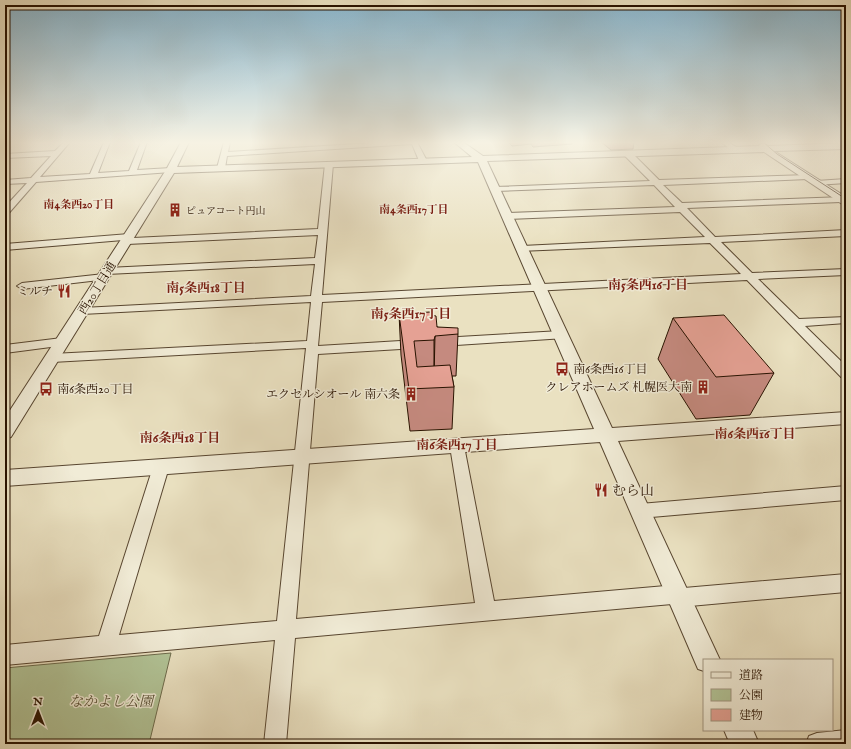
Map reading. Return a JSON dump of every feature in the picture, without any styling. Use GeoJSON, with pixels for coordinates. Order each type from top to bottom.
{"type":"FeatureCollection","features":[{"type":"Feature","properties":{"kind":"street"},"geometry":{"type":"LineString","coordinates":[[5,212],[9,203],[37,177]]}},
{"type":"Feature","properties":{"kind":"street"},"geometry":{"type":"LineString","coordinates":[[5,182],[70,177]]}},
{"type":"Feature","properties":{"kind":"street","name":"西20丁目通"},"geometry":{"type":"LineString","coordinates":[[5,432],[167,177]]}},
{"type":"Feature","properties":{"kind":"street"},"geometry":{"type":"LineString","coordinates":[[275,744],[328,177]]}},
{"type":"Feature","properties":{"kind":"street"},"geometry":{"type":"LineString","coordinates":[[489,177],[707,659]]}},
{"type":"Feature","properties":{"kind":"street"},"geometry":{"type":"LineString","coordinates":[[651,177],[846,374]]}},
{"type":"Feature","properties":{"kind":"street"},"geometry":{"type":"LineString","coordinates":[[808,177],[844,199]]}},
{"type":"Feature","properties":{"kind":"street"},"geometry":{"type":"LineString","coordinates":[[818,177],[826,182],[844,199]]}},
{"type":"Feature","properties":{"kind":"street"},"geometry":{"type":"LineString","coordinates":[[495,189],[657,183],[812,180],[826,182],[846,181]]}},
{"type":"Feature","properties":{"kind":"street"},"geometry":{"type":"LineString","coordinates":[[508,216],[844,199]]}},
{"type":"Feature","properties":{"kind":"street"},"geometry":{"type":"LineString","coordinates":[[5,247],[128,239],[323,232]]}},
{"type":"Feature","properties":{"kind":"street"},"geometry":{"type":"LineString","coordinates":[[522,248],[846,233]]}},
{"type":"Feature","properties":{"kind":"street"},"geometry":{"type":"LineString","coordinates":[[22,286],[105,274],[320,262]]}},
{"type":"Feature","properties":{"kind":"street"},"geometry":{"type":"LineString","coordinates":[[82,311],[846,272]]}},
{"type":"Feature","properties":{"kind":"street"},"geometry":{"type":"LineString","coordinates":[[796,323],[846,320]]}},
{"type":"Feature","properties":{"kind":"street"},"geometry":{"type":"LineString","coordinates":[[52,358],[561,335]]}},
{"type":"Feature","properties":{"kind":"street"},"geometry":{"type":"LineString","coordinates":[[5,348],[62,342]]}},
{"type":"Feature","properties":{"kind":"street"},"geometry":{"type":"LineString","coordinates":[[5,478],[846,418]]}},
{"type":"Feature","properties":{"kind":"street"},"geometry":{"type":"LineString","coordinates":[[457,446],[486,612]]}},
{"type":"Feature","properties":{"kind":"street"},"geometry":{"type":"LineString","coordinates":[[106,645],[161,467]]}},
{"type":"Feature","properties":{"kind":"street"},"geometry":{"type":"LineString","coordinates":[[640,511],[846,493]]}},
{"type":"Feature","properties":{"kind":"street"},"geometry":{"type":"LineString","coordinates":[[5,655],[287,628],[303,628],[846,583]]}},
{"type":"Feature","properties":{"kind":"street"},"geometry":{"type":"LineString","coordinates":[[738,731],[745,744]]}},
{"type":"Feature","properties":{"kind":"street"},"geometry":{"type":"LineString","coordinates":[[817,744],[846,741]]}},
{"type":"Feature","properties":{"kind":"green space","name":"なかよし公園"},"geometry":{"type":"Polygon","coordinates":[[[171,653],[149,744],[5,744],[5,668],[171,653]]]}},
{"type":"Feature","properties":{"kind":"building"},"geometry":{"type":"Polygon","coordinates":[[[430,312],[431,315],[436,316],[437,327],[458,328],[458,334],[435,336],[434,340],[414,341],[417,367],[450,365],[454,387],[409,389],[399,314],[430,312]]]}},
{"type":"Feature","properties":{"kind":"building"},"geometry":{"type":"Polygon","coordinates":[[[724,315],[774,373],[716,377],[673,318],[724,315]]]}},
{"type":"Feature","properties":{"kind":"tram line"},"geometry":{"type":"LineString","coordinates":[[812,177],[846,199]]}},
{"type":"Feature","properties":{"kind":"place","name":"ピュアコート円山"},"geometry":{"type":"Point","coordinates":[175,210]}},
{"type":"Feature","properties":{"kind":"place","name":"ミルチ"},"geometry":{"type":"Point","coordinates":[64,291]}},
{"type":"Feature","properties":{"kind":"place","name":"南6条西16丁目"},"geometry":{"type":"Point","coordinates":[562,369]}},
{"type":"Feature","properties":{"kind":"place","name":"クレアホームズ 札幌医大南"},"geometry":{"type":"Point","coordinates":[703,387]}},
{"type":"Feature","properties":{"kind":"place","name":"南6条西20丁目"},"geometry":{"type":"Point","coordinates":[46,389]}},
{"type":"Feature","properties":{"kind":"place","name":"エクセルシオール 南六条"},"geometry":{"type":"Point","coordinates":[411,394]}},
{"type":"Feature","properties":{"kind":"place","name":"むら山"},"geometry":{"type":"Point","coordinates":[601,490]}},
{"type":"Feature","properties":{"kind":"district","name":"南4条西20丁目"},"geometry":{"type":"Point","coordinates":[79,204]}},
{"type":"Feature","properties":{"kind":"district","name":"南4条西17丁目"},"geometry":{"type":"Point","coordinates":[414,209]}},
{"type":"Feature","properties":{"kind":"district","name":"南5条西16丁目"},"geometry":{"type":"Point","coordinates":[648,284]}},
{"type":"Feature","properties":{"kind":"district","name":"南5条西18丁目"},"geometry":{"type":"Point","coordinates":[206,287]}},
{"type":"Feature","properties":{"kind":"district","name":"南5条西17丁目"},"geometry":{"type":"Point","coordinates":[411,313]}},
{"type":"Feature","properties":{"kind":"district","name":"南6条西16丁目"},"geometry":{"type":"Point","coordinates":[755,433]}},
{"type":"Feature","properties":{"kind":"district","name":"南6条西18丁目"},"geometry":{"type":"Point","coordinates":[180,437]}},
{"type":"Feature","properties":{"kind":"district","name":"南6条西17丁目"},"geometry":{"type":"Point","coordinates":[457,444]}}]}
